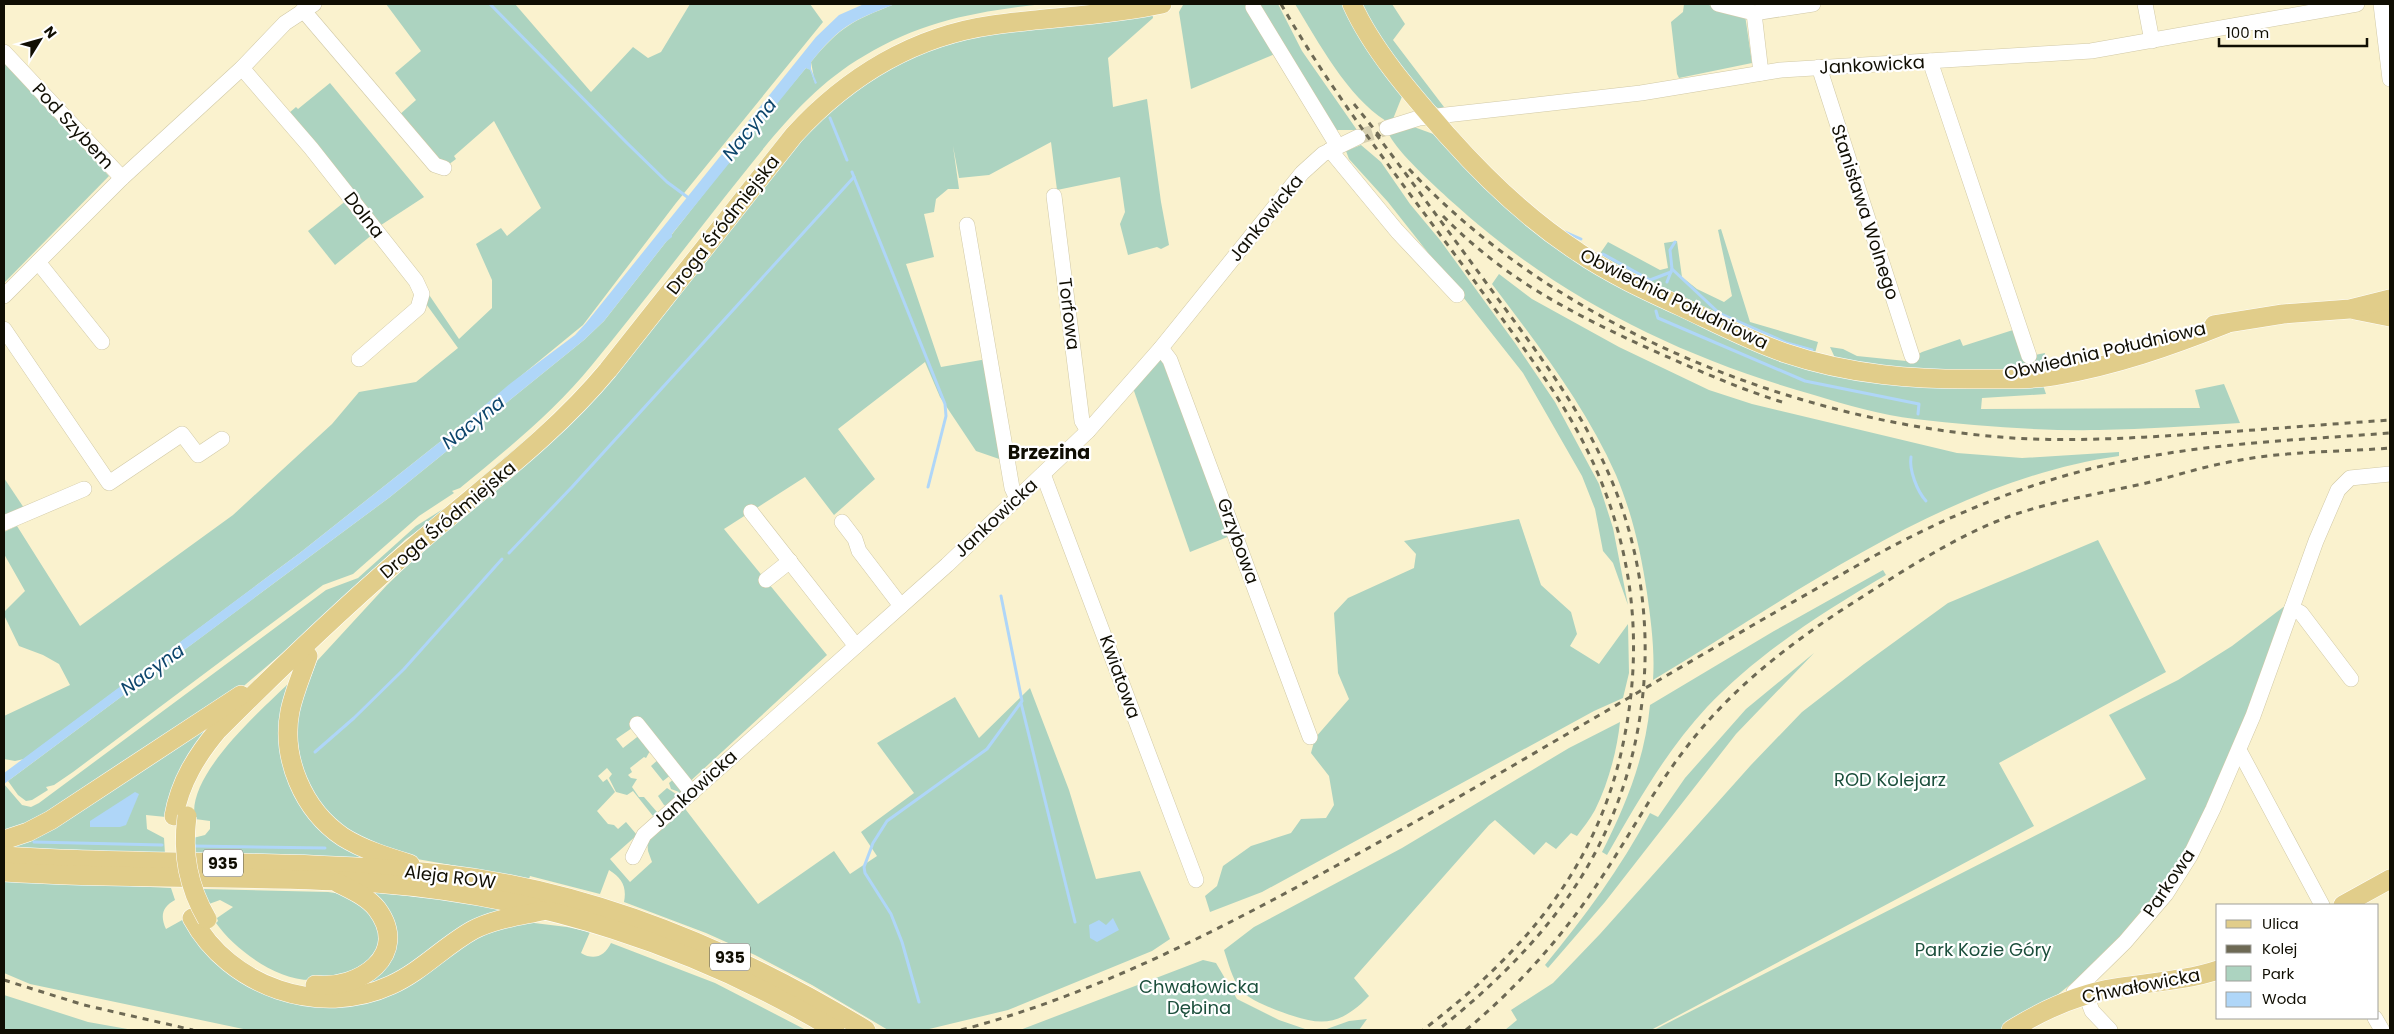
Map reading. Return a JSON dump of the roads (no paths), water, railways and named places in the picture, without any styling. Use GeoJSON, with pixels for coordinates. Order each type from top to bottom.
{"type":"FeatureCollection","features":[{"type":"Feature","properties":{"kind":"main road","name":"Droga Śródmiejska"},"geometry":{"type":"LineString","coordinates":[[180,816],[187,776],[204,747],[335,616],[423,538],[535,446],[577,405],[617,358],[794,135],[842,90],[864,74],[906,51],[960,32],[992,26],[1162,4]]}},
{"type":"Feature","properties":{"kind":"main road","name":"Obwiednia Południowa"},"geometry":{"type":"LineString","coordinates":[[1352,4],[1393,68],[1432,117],[1499,190],[1563,242],[1613,273],[1701,316],[1783,352],[1837,367],[1905,378],[2032,379],[2098,367],[2150,352],[2226,324],[2292,312],[2350,309],[2390,299]]}},
{"type":"Feature","properties":{"kind":"main road","name":"Obwiednia Południowa"},"geometry":{"type":"LineString","coordinates":[[2350,309],[2390,316]]}},
{"type":"Feature","properties":{"kind":"main road","name":"Droga Śródmiejska"},"geometry":{"type":"LineString","coordinates":[[180,816],[214,754],[341,622],[363,593]]}},
{"type":"Feature","properties":{"kind":"main road"},"geometry":{"type":"LineString","coordinates":[[308,656],[290,710],[288,736],[293,768],[308,801],[330,826],[360,846],[443,874]]}},
{"type":"Feature","properties":{"kind":"main road"},"geometry":{"type":"LineString","coordinates":[[4,840],[28,832],[52,820],[237,697],[268,681]]}},
{"type":"Feature","properties":{"kind":"main road"},"geometry":{"type":"LineString","coordinates":[[180,816],[172,834],[175,868],[184,900],[200,919],[235,952],[272,974],[320,986],[355,981],[369,973],[379,962],[386,947],[386,929],[380,915],[372,904],[334,881]]}},
{"type":"Feature","properties":{"kind":"main road","name":"Aleja ROW"},"geometry":{"type":"LineString","coordinates":[[4,856],[100,861],[318,865],[443,874],[514,886],[595,914],[677,935],[744,964],[804,994],[866,1030]]}},
{"type":"Feature","properties":{"kind":"main road","name":"Aleja ROW"},"geometry":{"type":"LineString","coordinates":[[4,872],[79,876],[334,881],[451,891],[548,910],[595,914],[711,966],[781,1000],[835,1030]]}},
{"type":"Feature","properties":{"kind":"main road"},"geometry":{"type":"LineString","coordinates":[[2345,904],[2390,879]]}},
{"type":"Feature","properties":{"kind":"main road"},"geometry":{"type":"LineString","coordinates":[[200,919],[217,952],[251,977],[289,994],[332,998],[363,994],[390,985],[412,974],[462,937],[486,924],[548,910]]}},
{"type":"Feature","properties":{"kind":"main road","name":"Chwałowicka"},"geometry":{"type":"LineString","coordinates":[[2011,1030],[2033,1024],[2081,997],[2123,987],[2191,978],[2216,971]]}},
{"type":"Feature","properties":{"kind":"street"},"geometry":{"type":"LineString","coordinates":[[1718,4],[1754,13],[1813,4]]}},
{"type":"Feature","properties":{"kind":"street"},"geometry":{"type":"LineString","coordinates":[[2145,4],[2152,41]]}},
{"type":"Feature","properties":{"kind":"street","name":"Jankowicka"},"geometry":{"type":"LineString","coordinates":[[1387,128],[1411,120],[1641,93],[1761,72],[2091,51],[2152,41],[2305,8],[2357,4]]}},
{"type":"Feature","properties":{"kind":"street"},"geometry":{"type":"LineString","coordinates":[[2381,4],[2390,79]]}},
{"type":"Feature","properties":{"kind":"street"},"geometry":{"type":"LineString","coordinates":[[4,296],[122,178],[242,68],[285,23],[308,7],[434,165],[444,168]]}},
{"type":"Feature","properties":{"kind":"street"},"geometry":{"type":"LineString","coordinates":[[1253,7],[1334,147],[1398,231],[1457,295]]}},
{"type":"Feature","properties":{"kind":"street"},"geometry":{"type":"LineString","coordinates":[[1754,13],[1761,72]]}},
{"type":"Feature","properties":{"kind":"street","name":"Pod Szybem"},"geometry":{"type":"LineString","coordinates":[[4,52],[122,178]]}},
{"type":"Feature","properties":{"kind":"street"},"geometry":{"type":"LineString","coordinates":[[1930,61],[2029,356]]}},
{"type":"Feature","properties":{"kind":"street","name":"Stanisława Wolnego"},"geometry":{"type":"LineString","coordinates":[[1819,67],[1912,356]]}},
{"type":"Feature","properties":{"kind":"street","name":"Dolna"},"geometry":{"type":"LineString","coordinates":[[242,68],[324,162],[416,281],[422,294],[418,308],[359,358]]}},
{"type":"Feature","properties":{"kind":"street","name":"Jankowicka"},"geometry":{"type":"LineString","coordinates":[[633,857],[644,835],[901,606],[1088,432],[1161,348],[1302,173],[1334,147],[1358,137]]}},
{"type":"Feature","properties":{"kind":"street","name":"Torfowa"},"geometry":{"type":"LineString","coordinates":[[1054,196],[1082,421],[1088,432]]}},
{"type":"Feature","properties":{"kind":"street"},"geometry":{"type":"LineString","coordinates":[[967,225],[1012,488],[1017,499]]}},
{"type":"Feature","properties":{"kind":"street"},"geometry":{"type":"LineString","coordinates":[[38,262],[102,342]]}},
{"type":"Feature","properties":{"kind":"street"},"geometry":{"type":"LineString","coordinates":[[4,329],[109,484],[182,434],[198,456],[222,438]]}},
{"type":"Feature","properties":{"kind":"street","name":"Grzybowa"},"geometry":{"type":"LineString","coordinates":[[1161,348],[1170,360],[1310,737]]}},
{"type":"Feature","properties":{"kind":"street","name":"Kwiatowa"},"geometry":{"type":"LineString","coordinates":[[1043,474],[1196,880]]}},
{"type":"Feature","properties":{"kind":"street","name":"Parkowa"},"geometry":{"type":"LineString","coordinates":[[2081,997],[2074,992],[2126,942],[2166,894],[2190,856],[2239,750],[2316,541],[2341,485],[2350,478],[2390,474]]}},
{"type":"Feature","properties":{"kind":"street"},"geometry":{"type":"LineString","coordinates":[[4,523],[84,489]]}},
{"type":"Feature","properties":{"kind":"street"},"geometry":{"type":"LineString","coordinates":[[751,512],[856,646]]}},
{"type":"Feature","properties":{"kind":"street"},"geometry":{"type":"LineString","coordinates":[[842,522],[855,539],[859,551],[901,606]]}},
{"type":"Feature","properties":{"kind":"street"},"geometry":{"type":"LineString","coordinates":[[766,580],[790,561]]}},
{"type":"Feature","properties":{"kind":"street"},"geometry":{"type":"LineString","coordinates":[[2292,608],[2301,614],[2351,679]]}},
{"type":"Feature","properties":{"kind":"street"},"geometry":{"type":"LineString","coordinates":[[638,724],[692,793]]}},
{"type":"Feature","properties":{"kind":"street"},"geometry":{"type":"LineString","coordinates":[[2239,750],[2321,904]]}},
{"type":"Feature","properties":{"kind":"street"},"geometry":{"type":"LineString","coordinates":[[2081,997],[2110,1030]]}},
{"type":"Feature","properties":{"kind":"street"},"geometry":{"type":"LineString","coordinates":[[2376,1019],[2382,1030]]}},
{"type":"Feature","properties":{"kind":"water","name":"Nacyna"},"geometry":{"type":"Polygon","coordinates":[[[864,4],[895,4],[857,20],[839,32],[821,50],[811,62],[811,69],[817,83],[815,84],[810,70],[806,68],[604,321],[584,340],[390,497],[4,784],[4,773],[301,552],[460,426],[511,383],[575,335],[816,37],[839,15],[864,4]]]}},
{"type":"Feature","properties":{"kind":"water"},"geometry":{"type":"Polygon","coordinates":[[[135,792],[139,794],[126,825],[120,827],[90,827],[90,821],[135,792]]]}},
{"type":"Feature","properties":{"kind":"water"},"geometry":{"type":"Polygon","coordinates":[[[1113,918],[1119,930],[1097,942],[1090,938],[1089,925],[1099,920],[1106,925],[1113,918]]]}},
{"type":"Feature","properties":{"kind":"waterway"},"geometry":{"type":"LineString","coordinates":[[490,4],[627,143],[667,182],[690,199]]}},
{"type":"Feature","properties":{"kind":"waterway"},"geometry":{"type":"LineString","coordinates":[[830,118],[847,160]]}},
{"type":"Feature","properties":{"kind":"waterway"},"geometry":{"type":"LineString","coordinates":[[852,172],[945,404],[946,416],[928,487]]}},
{"type":"Feature","properties":{"kind":"waterway"},"geometry":{"type":"LineString","coordinates":[[509,553],[572,487],[854,177]]}},
{"type":"Feature","properties":{"kind":"waterway"},"geometry":{"type":"LineString","coordinates":[[1565,232],[1581,239]]}},
{"type":"Feature","properties":{"kind":"waterway"},"geometry":{"type":"LineString","coordinates":[[1667,282],[1672,269],[1670,250],[1675,242]]}},
{"type":"Feature","properties":{"kind":"waterway"},"geometry":{"type":"LineString","coordinates":[[1603,254],[1650,280],[1671,272]]}},
{"type":"Feature","properties":{"kind":"waterway"},"geometry":{"type":"LineString","coordinates":[[1672,269],[1719,313],[1787,343],[1812,350]]}},
{"type":"Feature","properties":{"kind":"waterway"},"geometry":{"type":"LineString","coordinates":[[1656,311],[1658,318],[1805,381],[1919,404],[1918,414]]}},
{"type":"Feature","properties":{"kind":"waterway"},"geometry":{"type":"LineString","coordinates":[[1911,457],[1914,480],[1926,501]]}},
{"type":"Feature","properties":{"kind":"waterway"},"geometry":{"type":"LineString","coordinates":[[315,752],[354,718],[404,669],[502,559]]}},
{"type":"Feature","properties":{"kind":"waterway"},"geometry":{"type":"LineString","coordinates":[[919,1002],[902,942],[891,914],[865,873],[864,867],[873,843],[887,821],[987,749],[1022,701],[1001,596]]}},
{"type":"Feature","properties":{"kind":"waterway"},"geometry":{"type":"LineString","coordinates":[[1021,703],[1075,922]]}},
{"type":"Feature","properties":{"kind":"waterway"},"geometry":{"type":"LineString","coordinates":[[34,842],[162,845]]}},
{"type":"Feature","properties":{"kind":"waterway"},"geometry":{"type":"LineString","coordinates":[[193,846],[325,848]]}},
{"type":"Feature","properties":{"kind":"tunnel"},"geometry":{"type":"LineString","coordinates":[[1358,137],[1387,128]]}},
{"type":"Feature","properties":{"kind":"railway"},"geometry":{"type":"LineString","coordinates":[[1281,4],[1326,77],[1540,371],[1574,425],[1593,461],[1608,499],[1628,575],[1632,614],[1631,694],[1625,734],[1614,781],[1598,824],[1577,864],[1553,902],[1525,936],[1494,969],[1423,1030]]}},
{"type":"Feature","properties":{"kind":"railway"},"geometry":{"type":"LineString","coordinates":[[1354,104],[1382,139]]}},
{"type":"Feature","properties":{"kind":"railway"},"geometry":{"type":"LineString","coordinates":[[1376,134],[1541,358],[1590,436],[1601,457],[1623,511],[1638,568],[1645,625],[1644,683],[1636,740],[1620,796],[1597,850],[1566,900],[1523,953],[1473,1001],[1438,1030]]}},
{"type":"Feature","properties":{"kind":"railway"},"geometry":{"type":"LineString","coordinates":[[1409,169],[1470,227],[1539,279],[1615,323],[1694,361],[1778,392],[1862,416],[1947,431],[2031,439],[2166,436],[2390,420]]}},
{"type":"Feature","properties":{"kind":"railway"},"geometry":{"type":"LineString","coordinates":[[1443,216],[1467,239],[1515,277],[1567,308],[1622,336],[1684,364],[1782,402]]}},
{"type":"Feature","properties":{"kind":"railway"},"geometry":{"type":"LineString","coordinates":[[961,1030],[1066,996],[1117,975],[1167,953],[1266,904],[1428,815],[1876,555],[1977,506],[2047,481],[2120,462],[2157,455],[2244,444],[2390,433]]}},
{"type":"Feature","properties":{"kind":"railway"},"geometry":{"type":"LineString","coordinates":[[1466,1030],[1504,996],[1539,960],[1571,921],[1600,880],[1677,760],[1706,723],[1745,684],[1786,649],[1888,580],[1976,530],[2011,516],[2044,506],[2254,458],[2390,448]]}},
{"type":"Feature","properties":{"kind":"railway"},"geometry":{"type":"LineString","coordinates":[[4,980],[84,1005],[193,1030]]}},
{"type":"Feature","properties":{"kind":"district","name":"Brzezina"},"geometry":{"type":"Point","coordinates":[1049,452]}},
{"type":"Feature","properties":{"kind":"park label","name":"ROD Kolejarz"},"geometry":{"type":"Point","coordinates":[1890,780]}},
{"type":"Feature","properties":{"kind":"park label","name":"Park Kozie Góry"},"geometry":{"type":"Point","coordinates":[1983,950]}},
{"type":"Feature","properties":{"kind":"park label","name":"Chwałowicka Dębina"},"geometry":{"type":"Point","coordinates":[1199,998]}}]}
